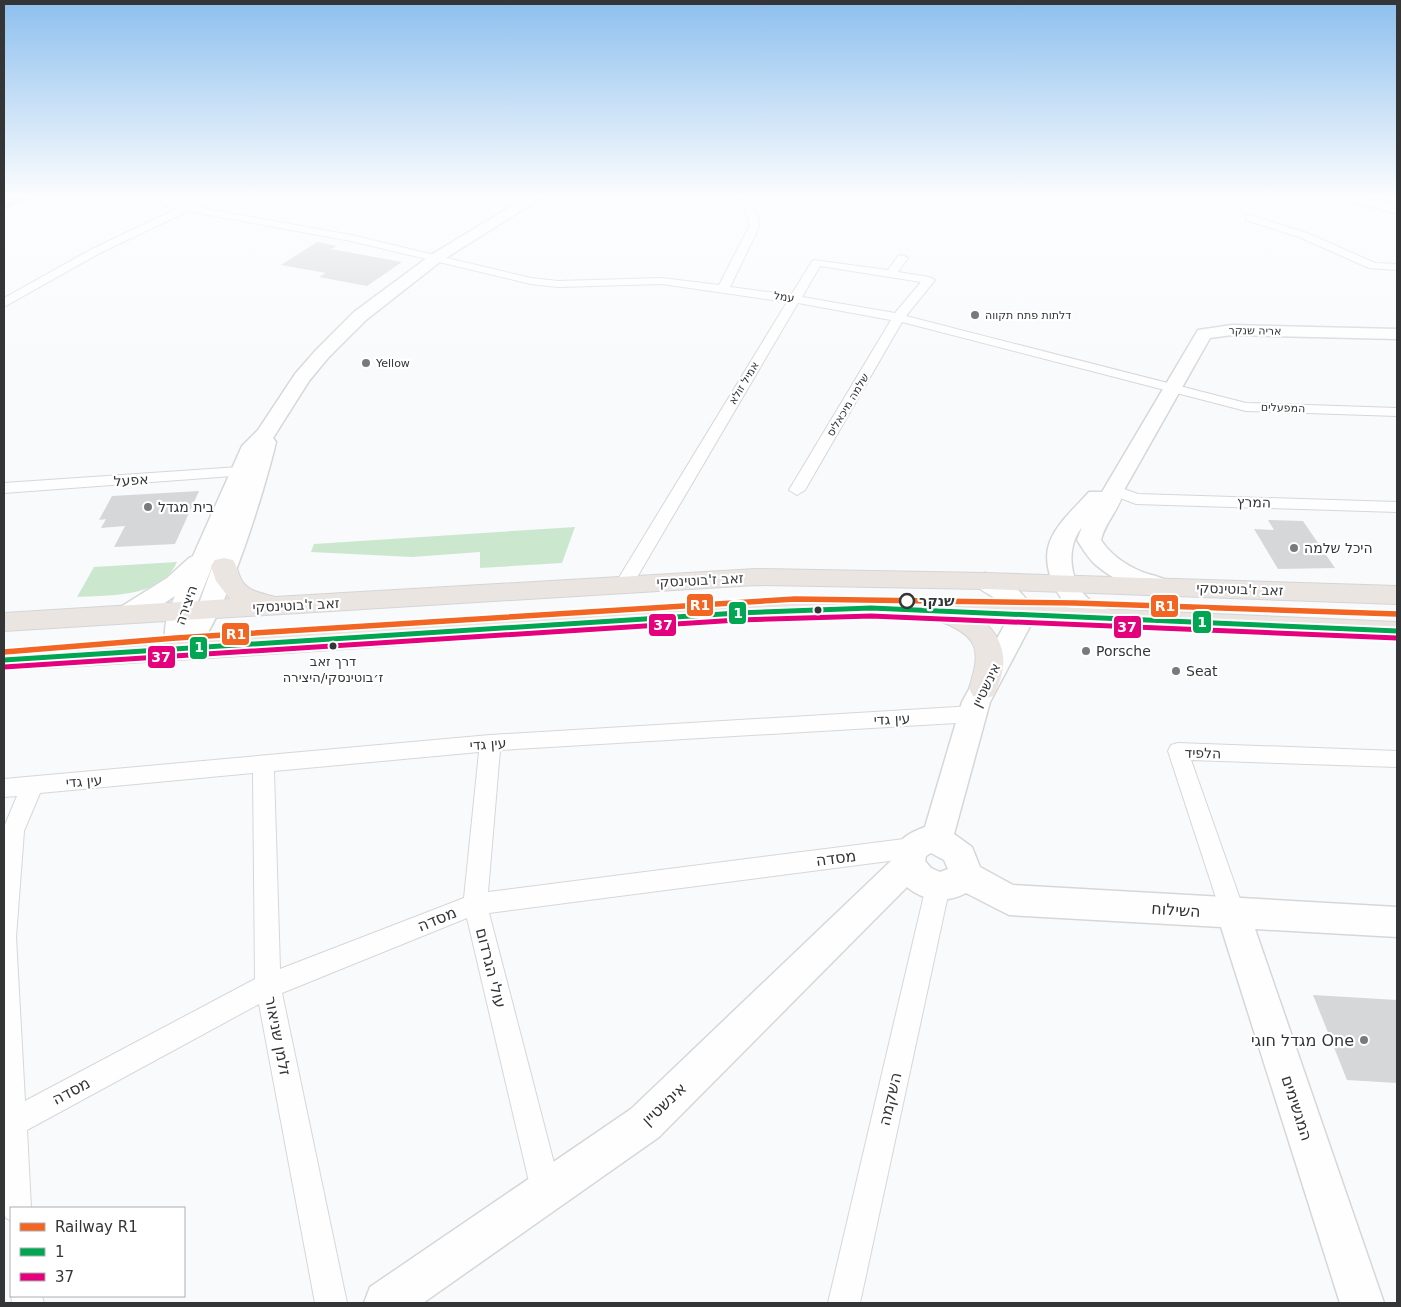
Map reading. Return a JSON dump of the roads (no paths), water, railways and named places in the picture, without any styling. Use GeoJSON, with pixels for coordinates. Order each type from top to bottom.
{"type":"FeatureCollection","features":[{"type":"Feature","properties":{"kind":"main road"},"geometry":{"type":"LineString","coordinates":[[215,560],[230,586],[244,599],[300,605]]}},
{"type":"Feature","properties":{"kind":"main road","name":"זאב ז'בוטינסקי"},"geometry":{"type":"LineString","coordinates":[[4,622],[624,584],[798,576],[1397,595]]}},
{"type":"Feature","properties":{"kind":"main road"},"geometry":{"type":"LineString","coordinates":[[4,660],[803,610],[871,608],[1397,631]]}},
{"type":"Feature","properties":{"kind":"main road"},"geometry":{"type":"LineString","coordinates":[[937,611],[962,619],[978,631],[988,645],[991,658],[984,688]]}},
{"type":"Feature","properties":{"kind":"street"},"geometry":{"type":"LineString","coordinates":[[4,303],[87,256]]}},
{"type":"Feature","properties":{"kind":"street","name":"עמל"},"geometry":{"type":"LineString","coordinates":[[427,256],[510,277],[544,283],[645,280],[723,289],[872,311],[1171,388]]}},
{"type":"Feature","properties":{"kind":"street","name":"היצירה"},"geometry":{"type":"LineString","coordinates":[[180,649],[177,632],[182,611],[215,560],[249,472],[266,445],[265,434],[302,378],[343,331],[439,256]]}},
{"type":"Feature","properties":{"kind":"street"},"geometry":{"type":"LineString","coordinates":[[723,289],[740,256]]}},
{"type":"Feature","properties":{"kind":"street"},"geometry":{"type":"LineString","coordinates":[[1350,256],[1373,266],[1397,267]]}},
{"type":"Feature","properties":{"kind":"street"},"geometry":{"type":"LineString","coordinates":[[898,318],[929,280],[891,274],[902,258]]}},
{"type":"Feature","properties":{"kind":"street","name":"אמיל זולא"},"geometry":{"type":"LineString","coordinates":[[624,584],[817,262],[891,274]]}},
{"type":"Feature","properties":{"kind":"street","name":"שלמה מיכאליס"},"geometry":{"type":"LineString","coordinates":[[796,490],[851,401],[898,318]]}},
{"type":"Feature","properties":{"kind":"street","name":"אריה שנקר"},"geometry":{"type":"LineString","coordinates":[[1162,587],[1129,576],[1113,566],[1093,548],[1089,540],[1090,531],[1112,498],[1113,490],[1204,334],[1232,330],[1397,334]]}},
{"type":"Feature","properties":{"kind":"street","name":"המפעלים"},"geometry":{"type":"LineString","coordinates":[[1171,388],[1246,407],[1397,412]]}},
{"type":"Feature","properties":{"kind":"street","name":"אפעל"},"geometry":{"type":"LineString","coordinates":[[4,488],[249,472]]}},
{"type":"Feature","properties":{"kind":"street"},"geometry":{"type":"LineString","coordinates":[[1108,619],[1092,614],[1075,603],[1065,583],[1059,561],[1061,545],[1074,523],[1099,494],[1113,490]]}},
{"type":"Feature","properties":{"kind":"street","name":"המרץ"},"geometry":{"type":"LineString","coordinates":[[1113,490],[1136,499],[1397,507]]}},
{"type":"Feature","properties":{"kind":"street"},"geometry":{"type":"LineString","coordinates":[[128,614],[215,560]]}},
{"type":"Feature","properties":{"kind":"street","name":"היצירה"},"geometry":{"type":"LineString","coordinates":[[180,649],[196,631],[209,609],[215,560]]}},
{"type":"Feature","properties":{"kind":"street"},"geometry":{"type":"LineString","coordinates":[[985,581],[1011,594],[1018,602],[1023,615]]}},
{"type":"Feature","properties":{"kind":"street","name":"אינשטיין"},"geometry":{"type":"LineString","coordinates":[[386,1303],[645,1123],[920,850],[984,688],[1023,615]]}},
{"type":"Feature","properties":{"kind":"street","name":"עין גדי"},"geometry":{"type":"LineString","coordinates":[[4,788],[490,743],[973,714]]}},
{"type":"Feature","properties":{"kind":"street","name":"עולי הגרדום"},"geometry":{"type":"LineString","coordinates":[[490,743],[475,904],[546,1190]]}},
{"type":"Feature","properties":{"kind":"street","name":"הלפיד"},"geometry":{"type":"LineString","coordinates":[[1233,913],[1178,751],[1397,759]]}},
{"type":"Feature","properties":{"kind":"street","name":"זלמן שניאור"},"geometry":{"type":"LineString","coordinates":[[263,764],[268,986],[331,1303]]}},
{"type":"Feature","properties":{"kind":"street"},"geometry":{"type":"LineString","coordinates":[[16,1207],[8,1124],[4,937],[13,832],[32,786]]}},
{"type":"Feature","properties":{"kind":"street"},"geometry":{"type":"LineString","coordinates":[[953,847],[959,853],[964,868],[962,874],[953,884],[938,886],[930,884],[917,876],[920,850],[953,847]]}},
{"type":"Feature","properties":{"kind":"street","name":"מסדה"},"geometry":{"type":"LineString","coordinates":[[8,1124],[268,986],[475,904],[920,850]]}},
{"type":"Feature","properties":{"kind":"street","name":"השילוח"},"geometry":{"type":"LineString","coordinates":[[962,874],[1009,900],[1397,922]]}},
{"type":"Feature","properties":{"kind":"street","name":"השקמה"},"geometry":{"type":"LineString","coordinates":[[844,1303],[936,895]]}},
{"type":"Feature","properties":{"kind":"street","name":"המגשימים"},"geometry":{"type":"LineString","coordinates":[[1233,913],[1362,1303]]}},
{"type":"Feature","properties":{"kind":"rail line","name":"R1"},"geometry":{"type":"LineString","coordinates":[[4,652],[176,638],[795,599],[1075,603],[1397,614]]}},
{"type":"Feature","properties":{"kind":"place","name":"דלתות פתח תקווה"},"geometry":{"type":"Point","coordinates":[975,315]}},
{"type":"Feature","properties":{"kind":"place","name":"Yellow"},"geometry":{"type":"Point","coordinates":[366,363]}},
{"type":"Feature","properties":{"kind":"place","name":"בית מגדל"},"geometry":{"type":"Point","coordinates":[148,507]}},
{"type":"Feature","properties":{"kind":"place","name":"היכל שלמה"},"geometry":{"type":"Point","coordinates":[1294,548]}},
{"type":"Feature","properties":{"kind":"place","name":"שנקר"},"geometry":{"type":"Point","coordinates":[907,601]}},
{"type":"Feature","properties":{"kind":"place","name":"דרך זאב ז׳בוטינסקי/היצירה"},"geometry":{"type":"Point","coordinates":[333,646]}},
{"type":"Feature","properties":{"kind":"place","name":"Porsche"},"geometry":{"type":"Point","coordinates":[1086,651]}},
{"type":"Feature","properties":{"kind":"place","name":"Seat"},"geometry":{"type":"Point","coordinates":[1176,671]}},
{"type":"Feature","properties":{"kind":"place","name":"מגדל חוגי One"},"geometry":{"type":"Point","coordinates":[1364,1040]}}]}
